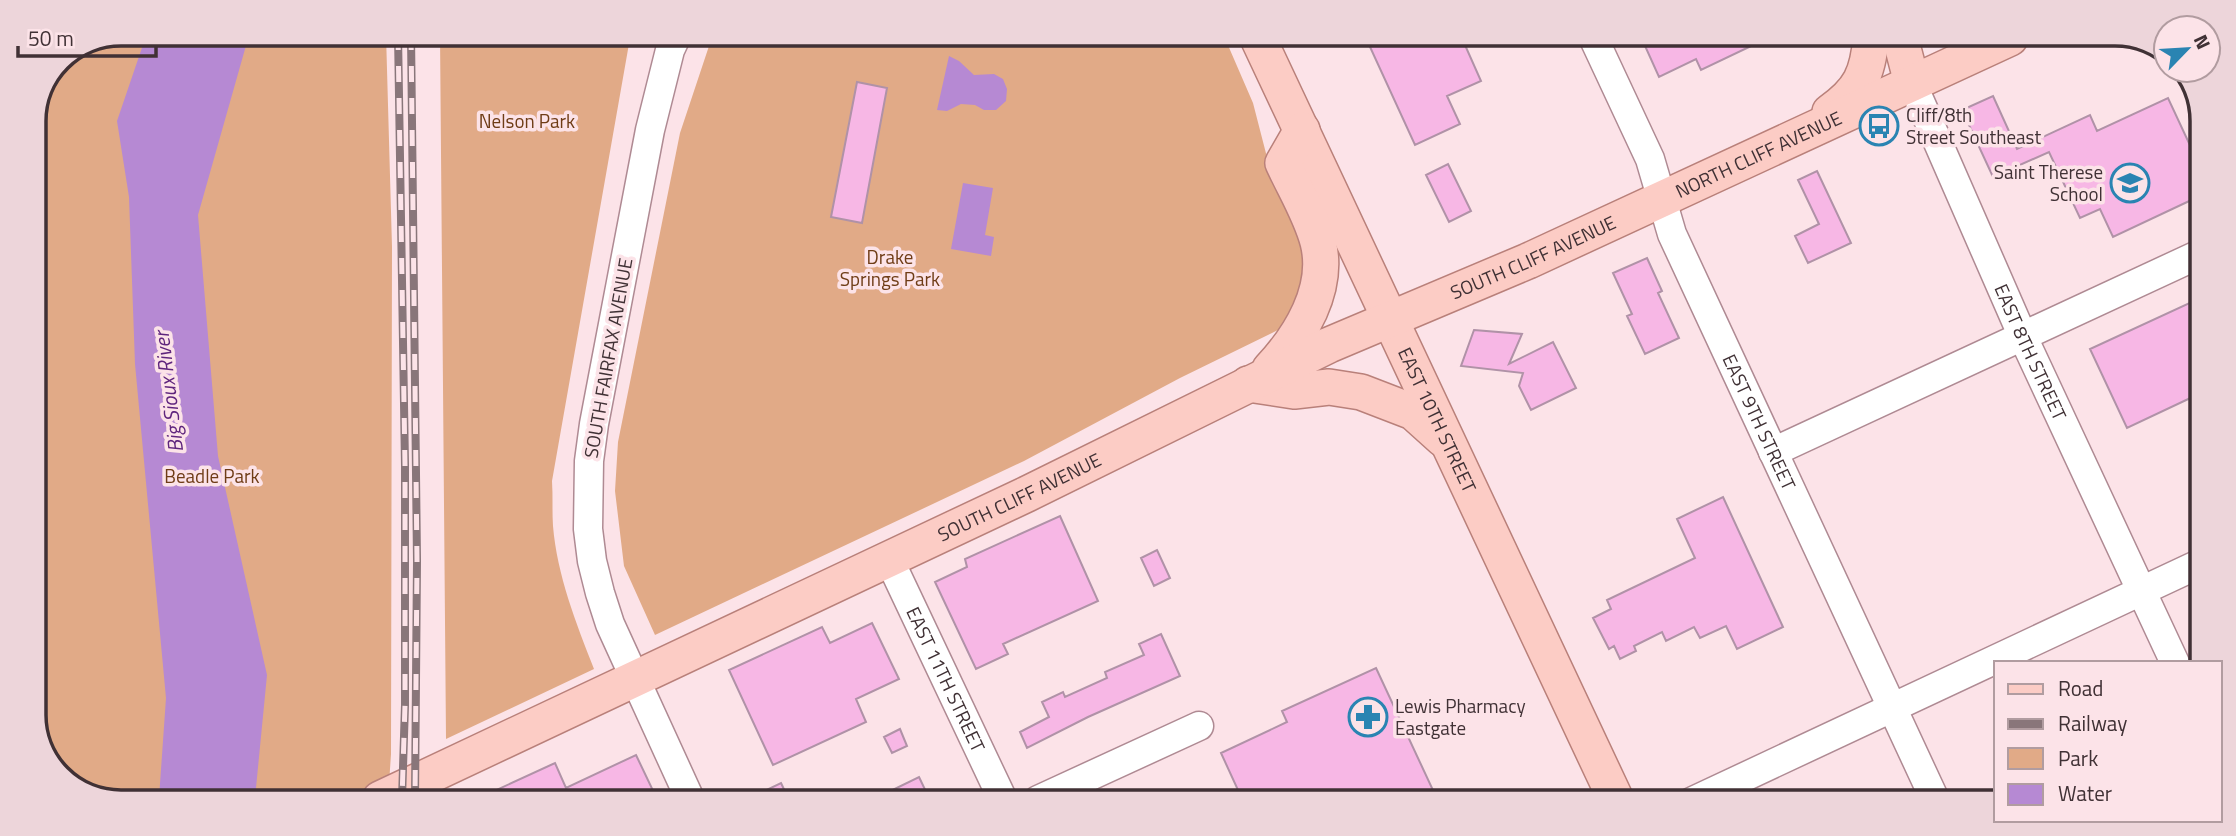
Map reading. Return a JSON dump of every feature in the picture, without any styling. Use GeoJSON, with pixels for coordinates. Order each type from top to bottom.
{"type":"FeatureCollection","features":[{"type":"Feature","properties":{"kind":"main road","name":"EAST 10TH STREET"},"geometry":{"type":"LineString","coordinates":[[1263,46],[1611,790]]}},
{"type":"Feature","properties":{"kind":"main road"},"geometry":{"type":"LineString","coordinates":[[1796,137],[1859,88],[1870,46]]}},
{"type":"Feature","properties":{"kind":"main road","name":"EAST 8TH STREET"},"geometry":{"type":"LineString","coordinates":[[1902,46],[1912,83]]}},
{"type":"Feature","properties":{"kind":"main road","name":"NORTH CLIFF AVENUE"},"geometry":{"type":"LineString","coordinates":[[1661,199],[1993,46]]}},
{"type":"Feature","properties":{"kind":"main road"},"geometry":{"type":"LineString","coordinates":[[1302,130],[1283,163],[1319,244],[1317,294],[1301,328],[1285,353],[1257,380],[1294,391],[1329,387],[1361,392],[1413,412],[1451,447]]}},
{"type":"Feature","properties":{"kind":"main road","name":"SOUTH CLIFF AVENUE"},"geometry":{"type":"LineString","coordinates":[[399,790],[1027,494],[1391,317],[1528,261],[1661,199]]}},
{"type":"Feature","properties":{"kind":"street","name":"SOUTH FAIRFAX AVENUE"},"geometry":{"type":"LineString","coordinates":[[672,46],[650,130],[589,461],[588,529],[592,561],[610,624],[686,790]]}},
{"type":"Feature","properties":{"kind":"street","name":"EAST 9TH STREET"},"geometry":{"type":"LineString","coordinates":[[1597,46],[1650,159],[1672,234],[1930,790]]}},
{"type":"Feature","properties":{"kind":"street","name":"EAST 8TH STREET"},"geometry":{"type":"LineString","coordinates":[[1912,83],[2023,337],[2174,661]]}},
{"type":"Feature","properties":{"kind":"street"},"geometry":{"type":"LineString","coordinates":[[1773,452],[2190,259]]}},
{"type":"Feature","properties":{"kind":"street","name":"EAST 11TH STREET"},"geometry":{"type":"LineString","coordinates":[[889,559],[998,790]]}},
{"type":"Feature","properties":{"kind":"street"},"geometry":{"type":"LineString","coordinates":[[1716,790],[2190,568]]}},
{"type":"Feature","properties":{"kind":"street"},"geometry":{"type":"LineString","coordinates":[[1060,790],[1199,726]]}},
{"type":"Feature","properties":{"kind":"green space","name":"Beadle Park"},"geometry":{"type":"Polygon","coordinates":[[[120,46],[386,46],[392,247],[391,754],[389,790],[110,790],[87,783],[67,769],[49,740],[46,721],[46,120],[51,91],[58,79],[67,67],[91,51],[120,46]]]}},
{"type":"Feature","properties":{"kind":"green space","name":"Nelson Park"},"geometry":{"type":"Polygon","coordinates":[[[440,46],[629,46],[552,481],[553,526],[563,581],[594,669],[446,739],[440,46]]]}},
{"type":"Feature","properties":{"kind":"green space","name":"Drake Springs Park"},"geometry":{"type":"Polygon","coordinates":[[[709,46],[1228,46],[1253,103],[1269,165],[1305,240],[1310,274],[1282,328],[1180,378],[1024,461],[655,635],[624,566],[615,491],[618,442],[680,133],[709,46]]]}},
{"type":"Feature","properties":{"kind":"water","name":"Big Sioux River"},"geometry":{"type":"Polygon","coordinates":[[[143,46],[246,46],[198,215],[218,456],[267,675],[256,790],[160,790],[166,698],[135,364],[129,197],[117,121],[143,46]]]}},
{"type":"Feature","properties":{"kind":"water"},"geometry":{"type":"Polygon","coordinates":[[[949,56],[974,75],[994,74],[1003,79],[1007,89],[1006,101],[996,110],[961,104],[947,111],[937,110],[949,56]]]}},
{"type":"Feature","properties":{"kind":"water"},"geometry":{"type":"Polygon","coordinates":[[[963,183],[993,188],[985,235],[994,237],[991,256],[951,249],[963,183]]]}},
{"type":"Feature","properties":{"kind":"building"},"geometry":{"type":"Polygon","coordinates":[[[1370,46],[1465,46],[1481,81],[1447,96],[1460,124],[1415,145],[1370,46]]]}},
{"type":"Feature","properties":{"kind":"building"},"geometry":{"type":"Polygon","coordinates":[[[1645,46],[1751,46],[1701,70],[1696,59],[1659,77],[1645,46]]]}},
{"type":"Feature","properties":{"kind":"building"},"geometry":{"type":"Polygon","coordinates":[[[857,82],[887,88],[862,223],[831,217],[857,82]]]}},
{"type":"Feature","properties":{"kind":"building"},"geometry":{"type":"Polygon","coordinates":[[[1993,96],[2017,149],[2090,115],[2097,131],[2168,98],[2190,145],[2190,201],[2113,237],[2100,209],[2080,218],[2049,152],[1993,177],[1962,110],[1993,96]]]}},
{"type":"Feature","properties":{"kind":"building"},"geometry":{"type":"Polygon","coordinates":[[[1448,164],[1471,211],[1449,222],[1426,175],[1448,164]]]}},
{"type":"Feature","properties":{"kind":"building"},"geometry":{"type":"Polygon","coordinates":[[[1817,171],[1851,243],[1808,263],[1795,236],[1819,224],[1798,180],[1817,171]]]}},
{"type":"Feature","properties":{"kind":"building"},"geometry":{"type":"Polygon","coordinates":[[[1647,258],[1662,291],[1658,293],[1679,338],[1645,354],[1627,316],[1632,314],[1613,273],[1647,258]]]}},
{"type":"Feature","properties":{"kind":"building"},"geometry":{"type":"Polygon","coordinates":[[[2190,303],[2190,398],[2127,428],[2090,349],[2190,303]]]}},
{"type":"Feature","properties":{"kind":"building"},"geometry":{"type":"Polygon","coordinates":[[[1474,330],[1522,334],[1509,364],[1553,342],[1576,388],[1531,410],[1519,386],[1523,373],[1461,366],[1474,330]]]}},
{"type":"Feature","properties":{"kind":"building"},"geometry":{"type":"Polygon","coordinates":[[[1723,497],[1783,627],[1737,649],[1726,626],[1700,638],[1694,627],[1666,641],[1662,632],[1634,646],[1636,651],[1620,659],[1614,646],[1609,649],[1593,618],[1611,609],[1607,600],[1695,558],[1677,519],[1723,497]]]}},
{"type":"Feature","properties":{"kind":"building"},"geometry":{"type":"Polygon","coordinates":[[[1060,516],[1098,601],[1003,644],[1008,654],[976,669],[935,582],[967,567],[965,559],[1060,516]]]}},
{"type":"Feature","properties":{"kind":"building"},"geometry":{"type":"Polygon","coordinates":[[[1157,550],[1170,578],[1154,586],[1141,558],[1157,550]]]}},
{"type":"Feature","properties":{"kind":"building"},"geometry":{"type":"Polygon","coordinates":[[[872,623],[899,679],[856,699],[866,722],[773,765],[729,670],[822,627],[830,643],[872,623]]]}},
{"type":"Feature","properties":{"kind":"building"},"geometry":{"type":"Polygon","coordinates":[[[1161,634],[1180,676],[1027,748],[1020,732],[1049,717],[1042,702],[1063,692],[1065,697],[1107,678],[1105,672],[1144,655],[1139,644],[1161,634]]]}},
{"type":"Feature","properties":{"kind":"building"},"geometry":{"type":"Polygon","coordinates":[[[1376,668],[1433,790],[1238,790],[1221,753],[1287,722],[1282,711],[1376,668]]]}},
{"type":"Feature","properties":{"kind":"building"},"geometry":{"type":"Polygon","coordinates":[[[900,729],[907,746],[892,753],[884,737],[900,729]]]}},
{"type":"Feature","properties":{"kind":"building"},"geometry":{"type":"Polygon","coordinates":[[[636,755],[653,790],[496,790],[555,763],[566,788],[636,755]]]}},
{"type":"Feature","properties":{"kind":"building"},"geometry":{"type":"Polygon","coordinates":[[[919,777],[925,790],[892,790],[919,777]]]}},
{"type":"Feature","properties":{"kind":"building"},"geometry":{"type":"Polygon","coordinates":[[[781,783],[784,790],[767,790],[781,783]]]}},
{"type":"Feature","properties":{"kind":"railway"},"geometry":{"type":"LineString","coordinates":[[398,46],[405,465],[402,790]]}},
{"type":"Feature","properties":{"kind":"railway"},"geometry":{"type":"LineString","coordinates":[[411,46],[417,561],[415,790]]}},
{"type":"Feature","properties":{"kind":"place","name":"Cliff/8th Street Southeast"},"geometry":{"type":"Point","coordinates":[1879,126]}},
{"type":"Feature","properties":{"kind":"place","name":"Saint Therese School"},"geometry":{"type":"Point","coordinates":[2130,183]}},
{"type":"Feature","properties":{"kind":"place","name":"Lewis Pharmacy Eastgate"},"geometry":{"type":"Point","coordinates":[1368,717]}}]}
